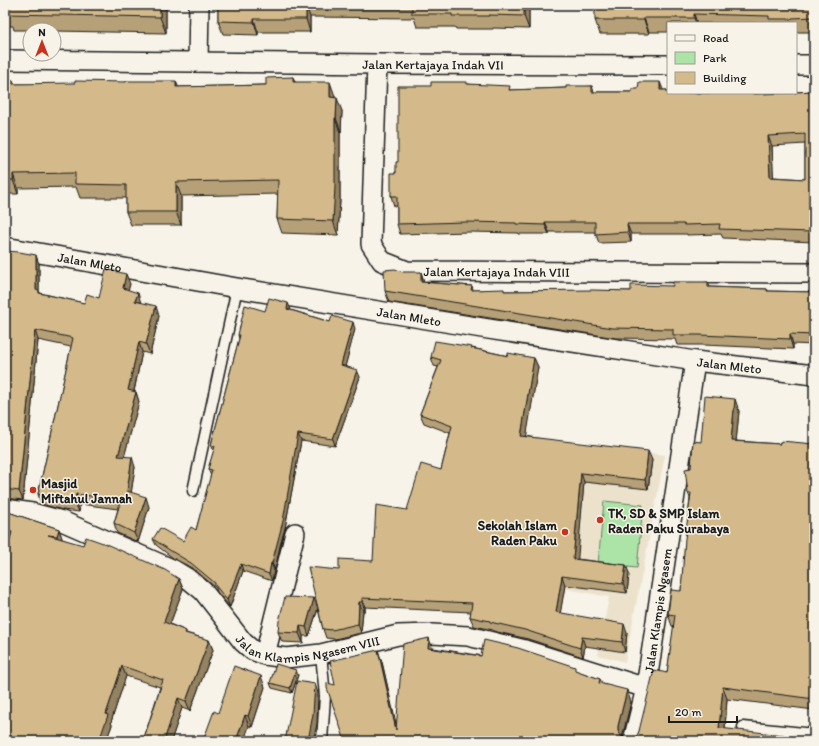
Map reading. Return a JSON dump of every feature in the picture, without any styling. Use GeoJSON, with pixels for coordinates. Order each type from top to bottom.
{"type":"FeatureCollection","features":[{"type":"Feature","properties":{"kind":"street"},"geometry":{"type":"LineString","coordinates":[[198,62],[199,5]]}},
{"type":"Feature","properties":{"kind":"street","name":"Jalan Kertajaya Indah VII"},"geometry":{"type":"LineString","coordinates":[[5,60],[377,64],[667,64]]}},
{"type":"Feature","properties":{"kind":"street","name":"Jalan Kertajaya Indah VIII"},"geometry":{"type":"LineString","coordinates":[[377,64],[371,244],[382,261],[407,271],[814,273]]}},
{"type":"Feature","properties":{"kind":"street"},"geometry":{"type":"LineString","coordinates":[[797,65],[814,65]]}},
{"type":"Feature","properties":{"kind":"street","name":"Jalan Mleto"},"geometry":{"type":"LineString","coordinates":[[5,247],[237,288],[482,328],[695,361],[814,374]]}},
{"type":"Feature","properties":{"kind":"street","name":"Jalan Klampis Ngasem"},"geometry":{"type":"LineString","coordinates":[[633,741],[646,688],[695,361]]}},
{"type":"Feature","properties":{"kind":"street","name":"Jalan Klampis Ngasem VIII"},"geometry":{"type":"LineString","coordinates":[[5,509],[32,513],[62,521],[174,570],[203,591],[243,642],[252,650],[265,655],[286,658],[321,654],[398,635],[432,634],[468,636],[525,650],[646,688]]}},
{"type":"Feature","properties":{"kind":"street"},"geometry":{"type":"LineString","coordinates":[[265,655],[295,533]]}},
{"type":"Feature","properties":{"kind":"lane"},"geometry":{"type":"LineString","coordinates":[[193,491],[237,288]]}},
{"type":"Feature","properties":{"kind":"lane"},"geometry":{"type":"LineString","coordinates":[[321,654],[325,696],[322,741]]}},
{"type":"Feature","properties":{"kind":"lane"},"geometry":{"type":"LineString","coordinates":[[744,727],[813,736]]}},
{"type":"Feature","properties":{"kind":"shaded area","name":"TK, SD & SMP Islam Raden Paku Surabaya"},"geometry":{"type":"Polygon","coordinates":[[[553,440],[665,455],[625,662],[598,655],[609,597],[541,584],[553,440]]]}},
{"type":"Feature","properties":{"kind":"green space"},"geometry":{"type":"Polygon","coordinates":[[[604,501],[643,505],[637,568],[598,564],[604,501]]]}},
{"type":"Feature","properties":{"kind":"building"},"geometry":{"type":"Polygon","coordinates":[[[5,5],[160,5],[160,17],[8,14],[8,10],[5,10],[5,5]]]}},
{"type":"Feature","properties":{"kind":"building"},"geometry":{"type":"Polygon","coordinates":[[[218,5],[306,5],[306,19],[254,19],[254,22],[218,21],[218,5]]]}},
{"type":"Feature","properties":{"kind":"building"},"geometry":{"type":"Polygon","coordinates":[[[412,5],[524,5],[524,16],[452,16],[452,14],[412,14],[412,5]]]}},
{"type":"Feature","properties":{"kind":"building"},"geometry":{"type":"Polygon","coordinates":[[[595,5],[814,5],[814,17],[769,19],[769,16],[694,14],[694,18],[595,20],[595,5]]]}},
{"type":"Feature","properties":{"kind":"building"},"geometry":{"type":"Polygon","coordinates":[[[293,77],[293,82],[330,82],[330,97],[337,98],[335,118],[335,187],[333,221],[277,219],[278,180],[176,182],[176,212],[126,212],[126,185],[75,184],[75,173],[13,174],[13,180],[5,180],[5,80],[13,80],[13,84],[75,83],[75,81],[176,81],[176,87],[266,85],[266,78],[293,77]]]}},
{"type":"Feature","properties":{"kind":"building"},"geometry":{"type":"Polygon","coordinates":[[[431,82],[467,82],[467,84],[510,86],[509,90],[566,88],[566,86],[592,86],[592,92],[632,92],[632,89],[638,89],[639,82],[660,82],[660,90],[667,90],[667,94],[797,94],[797,92],[814,91],[814,231],[719,229],[720,224],[627,224],[628,232],[595,234],[595,222],[545,222],[545,225],[466,222],[397,224],[397,196],[391,196],[391,173],[396,173],[396,162],[398,162],[398,86],[431,86],[431,82]],[[805,134],[768,136],[770,177],[805,179],[805,134]]]}},
{"type":"Feature","properties":{"kind":"building"},"geometry":{"type":"Polygon","coordinates":[[[5,251],[36,255],[36,290],[39,291],[39,293],[84,303],[87,294],[99,298],[106,269],[126,274],[123,288],[138,293],[135,301],[156,306],[146,344],[139,342],[128,390],[136,392],[118,456],[132,457],[127,491],[146,497],[134,533],[114,523],[121,500],[76,494],[75,502],[60,500],[38,494],[73,338],[35,330],[19,491],[5,489],[5,251]]]}},
{"type":"Feature","properties":{"kind":"building"},"geometry":{"type":"Polygon","coordinates":[[[395,269],[403,272],[421,272],[421,282],[472,286],[471,290],[504,289],[504,291],[631,291],[631,285],[673,286],[673,282],[708,282],[708,287],[767,289],[767,291],[814,292],[814,335],[790,334],[790,339],[673,335],[673,329],[612,328],[385,291],[384,270],[395,269]]]}},
{"type":"Feature","properties":{"kind":"building"},"geometry":{"type":"Polygon","coordinates":[[[269,298],[288,303],[287,309],[330,322],[332,316],[353,322],[341,365],[357,370],[333,439],[298,434],[283,521],[269,574],[241,564],[227,600],[215,583],[191,563],[153,539],[160,528],[183,541],[191,527],[196,530],[212,470],[208,469],[215,446],[211,445],[240,335],[238,335],[245,305],[265,311],[269,298]]]}},
{"type":"Feature","properties":{"kind":"building"},"geometry":{"type":"Polygon","coordinates":[[[435,341],[472,347],[471,348],[508,356],[508,353],[534,358],[521,436],[648,451],[645,480],[581,473],[573,559],[626,565],[623,584],[562,576],[556,612],[624,624],[622,642],[582,637],[580,648],[525,630],[470,617],[472,603],[362,598],[362,602],[359,602],[358,624],[332,630],[323,629],[308,567],[339,570],[339,559],[373,561],[376,505],[407,510],[421,464],[441,470],[452,426],[420,414],[441,360],[431,357],[435,341]]]}},
{"type":"Feature","properties":{"kind":"building"},"geometry":{"type":"Polygon","coordinates":[[[705,396],[735,399],[731,441],[780,444],[781,441],[814,444],[814,699],[723,687],[719,728],[784,735],[784,741],[345,741],[327,688],[327,683],[335,685],[330,661],[378,650],[396,730],[403,644],[429,638],[428,648],[481,656],[484,640],[518,648],[575,667],[575,670],[600,679],[599,683],[627,690],[618,731],[621,736],[626,739],[632,739],[637,736],[654,670],[667,673],[675,615],[668,614],[671,590],[681,591],[685,539],[691,493],[688,493],[685,469],[691,468],[693,441],[701,442],[705,396]]]}},
{"type":"Feature","properties":{"kind":"building"},"geometry":{"type":"Polygon","coordinates":[[[5,511],[59,529],[57,536],[48,535],[83,545],[86,537],[106,544],[165,570],[179,579],[164,622],[186,631],[185,633],[209,640],[186,701],[178,698],[164,741],[143,741],[163,680],[122,666],[106,714],[108,715],[99,741],[5,741],[5,558],[12,532],[5,531],[5,511]]]}},
{"type":"Feature","properties":{"kind":"building"},"geometry":{"type":"Polygon","coordinates":[[[285,597],[314,598],[306,627],[300,626],[299,633],[278,632],[285,597]]]}},
{"type":"Feature","properties":{"kind":"building"},"geometry":{"type":"Polygon","coordinates":[[[276,664],[296,670],[290,688],[270,683],[276,664]]]}},
{"type":"Feature","properties":{"kind":"building"},"geometry":{"type":"Polygon","coordinates":[[[234,666],[261,676],[248,716],[245,715],[236,741],[203,741],[214,711],[218,713],[234,666]]]}},
{"type":"Feature","properties":{"kind":"building"},"geometry":{"type":"Polygon","coordinates":[[[297,681],[315,684],[313,714],[308,741],[285,741],[297,681]]]}},
{"type":"Feature","properties":{"kind":"place","name":"Masjid Miftahul Jannah"},"geometry":{"type":"Point","coordinates":[33,490]}},
{"type":"Feature","properties":{"kind":"place","name":"TK, SD & SMP Islam Raden Paku Surabaya"},"geometry":{"type":"Point","coordinates":[600,520]}},
{"type":"Feature","properties":{"kind":"place","name":"Sekolah Islam Raden Paku"},"geometry":{"type":"Point","coordinates":[565,532]}}]}
